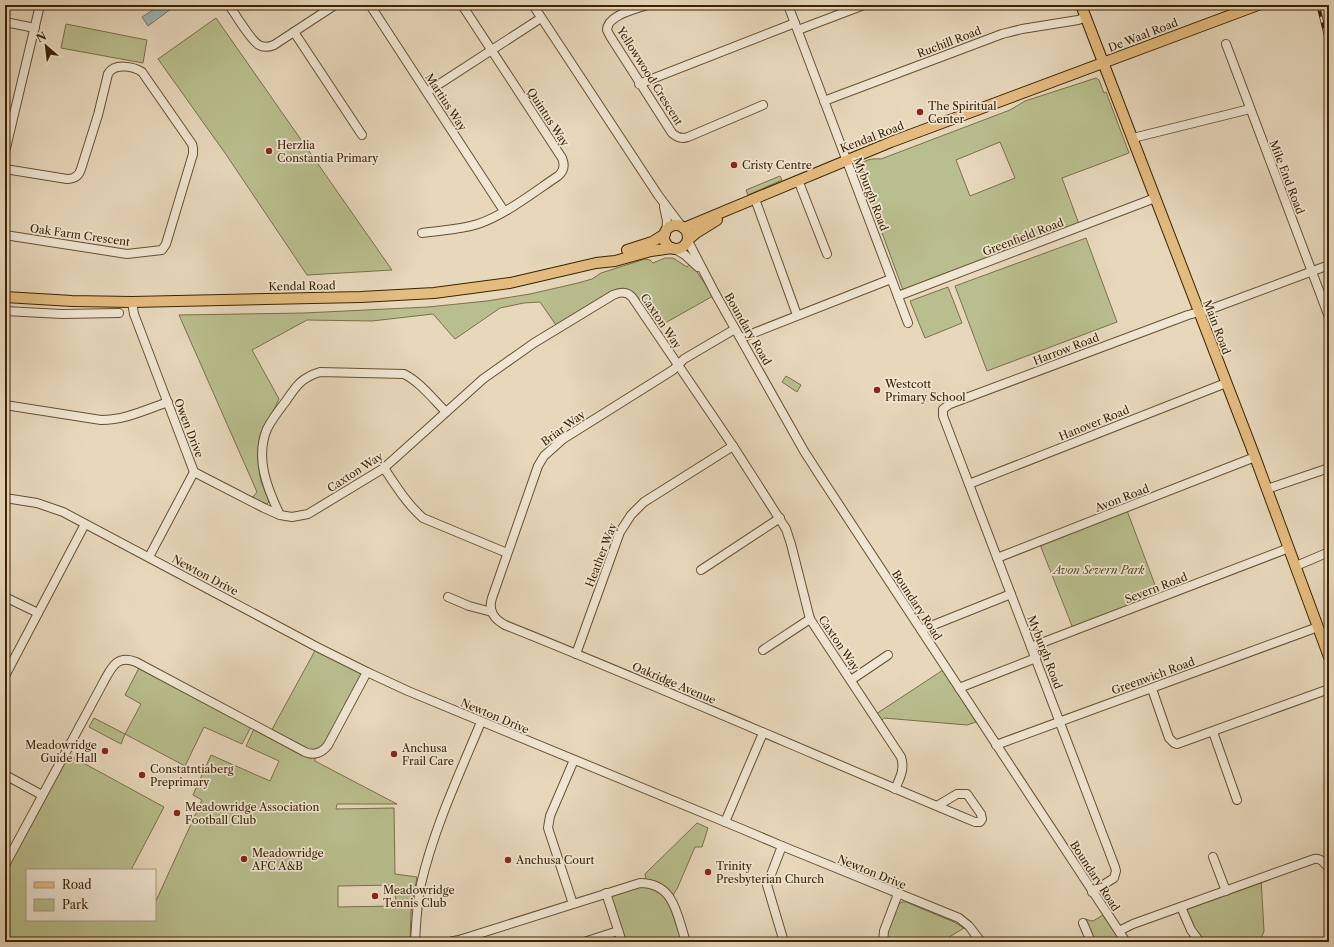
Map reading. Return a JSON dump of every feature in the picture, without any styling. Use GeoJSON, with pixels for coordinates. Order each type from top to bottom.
{"type":"FeatureCollection","features":[{"type":"Feature","properties":{"kind":"main road","name":"Main Road"},"geometry":{"type":"LineString","coordinates":[[1081,5],[1255,457],[1329,657]]}},
{"type":"Feature","properties":{"kind":"main road","name":"De Waal Road"},"geometry":{"type":"LineString","coordinates":[[1104,63],[1258,5]]}},
{"type":"Feature","properties":{"kind":"main road","name":"Kendal Road"},"geometry":{"type":"LineString","coordinates":[[683,227],[741,205],[846,160],[1104,63]]}},
{"type":"Feature","properties":{"kind":"main road","name":"Kendal Road"},"geometry":{"type":"LineString","coordinates":[[688,241],[696,233],[741,205]]}},
{"type":"Feature","properties":{"kind":"main road"},"geometry":{"type":"LineString","coordinates":[[677,225],[683,227],[687,232],[688,241],[682,248],[673,249],[665,241],[666,233],[672,226],[677,225]]}},
{"type":"Feature","properties":{"kind":"main road","name":"Kendal Road"},"geometry":{"type":"LineString","coordinates":[[596,263],[613,255],[652,242],[666,233]]}},
{"type":"Feature","properties":{"kind":"main road","name":"Kendal Road"},"geometry":{"type":"LineString","coordinates":[[5,297],[72,301],[132,302],[361,297],[434,293],[510,283],[596,263],[615,261],[658,249],[673,249]]}},
{"type":"Feature","properties":{"kind":"street"},"geometry":{"type":"LineString","coordinates":[[5,152],[40,5]]}},
{"type":"Feature","properties":{"kind":"street"},"geometry":{"type":"LineString","coordinates":[[229,5],[254,40],[260,46],[266,47],[272,46],[335,5]]}},
{"type":"Feature","properties":{"kind":"street","name":"Martius Way"},"geometry":{"type":"LineString","coordinates":[[370,5],[504,211]]}},
{"type":"Feature","properties":{"kind":"street","name":"Quintus Way"},"geometry":{"type":"LineString","coordinates":[[422,233],[468,226],[485,221],[504,211],[560,174],[563,170],[564,164],[562,158],[462,5]]}},
{"type":"Feature","properties":{"kind":"street"},"geometry":{"type":"LineString","coordinates":[[533,5],[662,201],[683,227]]}},
{"type":"Feature","properties":{"kind":"street","name":"Yellowwood Crescent"},"geometry":{"type":"LineString","coordinates":[[647,5],[617,16],[609,24],[607,30],[639,84],[672,133],[680,138],[688,137],[763,105]]}},
{"type":"Feature","properties":{"kind":"street","name":"Myburgh Road"},"geometry":{"type":"LineString","coordinates":[[788,5],[908,323]]}},
{"type":"Feature","properties":{"kind":"street"},"geometry":{"type":"LineString","coordinates":[[639,84],[796,27],[864,5]]}},
{"type":"Feature","properties":{"kind":"street","name":"Ruchill Road"},"geometry":{"type":"LineString","coordinates":[[824,101],[1002,34],[1022,29],[1078,20],[1086,17]]}},
{"type":"Feature","properties":{"kind":"street"},"geometry":{"type":"LineString","coordinates":[[427,92],[541,18]]}},
{"type":"Feature","properties":{"kind":"street"},"geometry":{"type":"LineString","coordinates":[[5,22],[35,28]]}},
{"type":"Feature","properties":{"kind":"street"},"geometry":{"type":"LineString","coordinates":[[294,32],[362,135]]}},
{"type":"Feature","properties":{"kind":"street","name":"Mile End Road"},"geometry":{"type":"LineString","coordinates":[[1226,44],[1329,317]]}},
{"type":"Feature","properties":{"kind":"street","name":"Oak Farm Crescent"},"geometry":{"type":"LineString","coordinates":[[5,169],[68,179],[78,175],[98,115],[108,74],[112,69],[118,66],[142,72],[194,148],[165,246],[162,250],[127,254],[5,235]]}},
{"type":"Feature","properties":{"kind":"street"},"geometry":{"type":"LineString","coordinates":[[1133,138],[1250,109]]}},
{"type":"Feature","properties":{"kind":"street"},"geometry":{"type":"LineString","coordinates":[[798,180],[827,254]]}},
{"type":"Feature","properties":{"kind":"street","name":"Greenfield Road"},"geometry":{"type":"LineString","coordinates":[[898,296],[1155,198]]}},
{"type":"Feature","properties":{"kind":"street"},"geometry":{"type":"LineString","coordinates":[[755,199],[797,315]]}},
{"type":"Feature","properties":{"kind":"street"},"geometry":{"type":"LineString","coordinates":[[662,201],[667,217],[666,233]]}},
{"type":"Feature","properties":{"kind":"street","name":"Boundary Road"},"geometry":{"type":"LineString","coordinates":[[688,241],[703,272],[804,451],[1126,942]]}},
{"type":"Feature","properties":{"kind":"street","name":"Boundary Road"},"geometry":{"type":"LineString","coordinates":[[673,249],[691,260],[703,272]]}},
{"type":"Feature","properties":{"kind":"street","name":"Harrow Road"},"geometry":{"type":"LineString","coordinates":[[943,409],[946,406],[964,398],[1329,265]]}},
{"type":"Feature","properties":{"kind":"street"},"geometry":{"type":"LineString","coordinates":[[740,338],[891,279]]}},
{"type":"Feature","properties":{"kind":"street","name":"Caxton Way"},"geometry":{"type":"LineString","coordinates":[[194,472],[264,508],[280,514],[292,517],[300,517],[308,514],[384,468],[483,379],[528,347],[617,293],[628,293],[632,296],[780,518],[788,534],[810,619],[901,757],[903,772],[896,790]]}},
{"type":"Feature","properties":{"kind":"street","name":"Owen Drive"},"geometry":{"type":"LineString","coordinates":[[132,302],[134,314],[194,472],[149,557]]}},
{"type":"Feature","properties":{"kind":"street"},"geometry":{"type":"LineString","coordinates":[[5,311],[55,314],[119,313]]}},
{"type":"Feature","properties":{"kind":"street","name":"Briar Way"},"geometry":{"type":"LineString","coordinates":[[492,612],[490,605],[491,602],[538,466],[544,456],[563,439],[673,370],[684,359],[735,329]]}},
{"type":"Feature","properties":{"kind":"street"},"geometry":{"type":"LineString","coordinates":[[280,514],[264,475],[262,464],[264,440],[273,419],[298,384],[304,379],[320,372],[404,374],[418,384],[446,412]]}},
{"type":"Feature","properties":{"kind":"street","name":"Hanover Road"},"geometry":{"type":"LineString","coordinates":[[969,484],[1226,383]]}},
{"type":"Feature","properties":{"kind":"street"},"geometry":{"type":"LineString","coordinates":[[5,405],[101,420],[112,420],[123,419],[168,402]]}},
{"type":"Feature","properties":{"kind":"street","name":"Myburgh Road"},"geometry":{"type":"LineString","coordinates":[[943,409],[943,416],[1116,871],[1114,878],[1111,881],[1092,892]]}},
{"type":"Feature","properties":{"kind":"street","name":"Heather Way"},"geometry":{"type":"LineString","coordinates":[[576,654],[620,532],[631,515],[639,506],[660,491],[733,446]]}},
{"type":"Feature","properties":{"kind":"street","name":"Avon Road"},"geometry":{"type":"LineString","coordinates":[[997,558],[1255,457]]}},
{"type":"Feature","properties":{"kind":"street"},"geometry":{"type":"LineString","coordinates":[[384,468],[406,500],[423,518],[508,553]]}},
{"type":"Feature","properties":{"kind":"street"},"geometry":{"type":"LineString","coordinates":[[1267,489],[1329,468]]}},
{"type":"Feature","properties":{"kind":"street","name":"Newton Drive"},"geometry":{"type":"LineString","coordinates":[[5,498],[49,506],[63,512],[367,672],[481,722],[959,918],[969,926],[981,942]]}},
{"type":"Feature","properties":{"kind":"street"},"geometry":{"type":"LineString","coordinates":[[701,570],[780,518]]}},
{"type":"Feature","properties":{"kind":"street"},"geometry":{"type":"LineString","coordinates":[[5,676],[85,524]]}},
{"type":"Feature","properties":{"kind":"street","name":"Severn Road"},"geometry":{"type":"LineString","coordinates":[[1032,647],[1289,548]]}},
{"type":"Feature","properties":{"kind":"street"},"geometry":{"type":"LineString","coordinates":[[1296,566],[1329,552]]}},
{"type":"Feature","properties":{"kind":"street"},"geometry":{"type":"LineString","coordinates":[[921,630],[1011,594]]}},
{"type":"Feature","properties":{"kind":"street"},"geometry":{"type":"LineString","coordinates":[[5,597],[38,613]]}},
{"type":"Feature","properties":{"kind":"street"},"geometry":{"type":"LineString","coordinates":[[448,597],[469,606],[492,612]]}},
{"type":"Feature","properties":{"kind":"street","name":"Oakridge Avenue"},"geometry":{"type":"LineString","coordinates":[[492,612],[497,620],[505,625],[896,790],[975,822],[980,822],[982,819],[981,814],[967,794],[957,794],[937,806]]}},
{"type":"Feature","properties":{"kind":"street"},"geometry":{"type":"LineString","coordinates":[[762,650],[810,619]]}},
{"type":"Feature","properties":{"kind":"street","name":"Greenwich Road"},"geometry":{"type":"LineString","coordinates":[[996,745],[1318,627]]}},
{"type":"Feature","properties":{"kind":"street"},"geometry":{"type":"LineString","coordinates":[[850,680],[888,655]]}},
{"type":"Feature","properties":{"kind":"street"},"geometry":{"type":"LineString","coordinates":[[959,688],[1036,658]]}},
{"type":"Feature","properties":{"kind":"street"},"geometry":{"type":"LineString","coordinates":[[5,865],[112,666],[123,660],[129,659],[136,662],[309,754],[316,754],[328,745],[367,672]]}},
{"type":"Feature","properties":{"kind":"street"},"geometry":{"type":"LineString","coordinates":[[1152,688],[1169,738],[1174,744],[1182,743],[1329,689]]}},
{"type":"Feature","properties":{"kind":"street"},"geometry":{"type":"LineString","coordinates":[[415,942],[417,907],[426,864],[443,814],[481,722]]}},
{"type":"Feature","properties":{"kind":"street"},"geometry":{"type":"LineString","coordinates":[[1212,732],[1238,800]]}},
{"type":"Feature","properties":{"kind":"street"},"geometry":{"type":"LineString","coordinates":[[725,822],[762,733]]}},
{"type":"Feature","properties":{"kind":"street"},"geometry":{"type":"LineString","coordinates":[[572,904],[548,828],[550,816],[574,760]]}},
{"type":"Feature","properties":{"kind":"street"},"geometry":{"type":"LineString","coordinates":[[5,775],[42,795]]}},
{"type":"Feature","properties":{"kind":"street"},"geometry":{"type":"LineString","coordinates":[[782,846],[767,885],[784,942]]}},
{"type":"Feature","properties":{"kind":"street"},"geometry":{"type":"LineString","coordinates":[[1213,857],[1226,891]]}},
{"type":"Feature","properties":{"kind":"street"},"geometry":{"type":"LineString","coordinates":[[1119,931],[1134,924],[1314,858],[1319,858],[1327,866]]}},
{"type":"Feature","properties":{"kind":"street"},"geometry":{"type":"LineString","coordinates":[[449,942],[640,882],[653,884],[667,893],[672,900],[686,942]]}},
{"type":"Feature","properties":{"kind":"street"},"geometry":{"type":"LineString","coordinates":[[606,893],[622,942]]}},
{"type":"Feature","properties":{"kind":"street"},"geometry":{"type":"LineString","coordinates":[[883,942],[884,931],[898,894]]}},
{"type":"Feature","properties":{"kind":"street"},"geometry":{"type":"LineString","coordinates":[[1181,907],[1189,926],[1200,942]]}},
{"type":"Feature","properties":{"kind":"street"},"geometry":{"type":"LineString","coordinates":[[1083,923],[1091,942]]}},
{"type":"Feature","properties":{"kind":"street"},"geometry":{"type":"LineString","coordinates":[[584,942],[618,931]]}},
{"type":"Feature","properties":{"kind":"green space"},"geometry":{"type":"Polygon","coordinates":[[[216,18],[392,270],[307,275],[225,153],[158,59],[216,18]]]}},
{"type":"Feature","properties":{"kind":"green space"},"geometry":{"type":"Polygon","coordinates":[[[66,24],[147,40],[143,63],[61,48],[66,24]]]}},
{"type":"Feature","properties":{"kind":"green space"},"geometry":{"type":"Polygon","coordinates":[[[1096,78],[1099,80],[1104,93],[1106,92],[1129,153],[1062,178],[1079,224],[903,290],[858,167],[868,160],[881,159],[1010,110],[1025,101],[1096,78]],[[1000,142],[956,160],[970,196],[1015,178],[1000,142]]]}},
{"type":"Feature","properties":{"kind":"green space"},"geometry":{"type":"Polygon","coordinates":[[[780,176],[782,180],[748,195],[746,190],[780,176]]]}},
{"type":"Feature","properties":{"kind":"green space"},"geometry":{"type":"Polygon","coordinates":[[[1086,238],[1117,322],[987,371],[955,286],[1086,238]]]}},
{"type":"Feature","properties":{"kind":"green space"},"geometry":{"type":"Polygon","coordinates":[[[665,258],[673,258],[687,267],[690,263],[713,296],[658,327],[635,294],[628,290],[621,289],[616,290],[556,325],[540,302],[524,303],[500,308],[455,339],[433,314],[372,321],[307,320],[252,350],[279,399],[261,432],[258,446],[260,474],[269,502],[267,504],[252,498],[257,492],[179,315],[304,313],[428,307],[487,301],[530,294],[578,283],[592,279],[601,273],[645,259],[650,260],[653,263],[665,258]]]}},
{"type":"Feature","properties":{"kind":"green space"},"geometry":{"type":"Polygon","coordinates":[[[948,287],[962,323],[925,338],[910,301],[948,287]]]}},
{"type":"Feature","properties":{"kind":"green space"},"geometry":{"type":"Polygon","coordinates":[[[786,376],[801,385],[797,392],[782,382],[786,376]]]}},
{"type":"Feature","properties":{"kind":"green space","name":"Avon Severn Park"},"geometry":{"type":"Polygon","coordinates":[[[1126,508],[1160,598],[1074,631],[1039,542],[1126,508]]]}},
{"type":"Feature","properties":{"kind":"green space"},"geometry":{"type":"Polygon","coordinates":[[[317,647],[367,672],[328,745],[316,754],[270,733],[317,647]]]}},
{"type":"Feature","properties":{"kind":"green space"},"geometry":{"type":"Polygon","coordinates":[[[139,668],[251,727],[242,744],[204,727],[185,766],[125,734],[141,704],[125,695],[139,668]]]}},
{"type":"Feature","properties":{"kind":"green space"},"geometry":{"type":"Polygon","coordinates":[[[943,670],[976,722],[967,725],[884,718],[881,721],[876,714],[943,670]]]}},
{"type":"Feature","properties":{"kind":"green space"},"geometry":{"type":"Polygon","coordinates":[[[94,718],[125,734],[121,744],[89,727],[94,718]]]}},
{"type":"Feature","properties":{"kind":"green space"},"geometry":{"type":"Polygon","coordinates":[[[254,729],[310,758],[315,758],[315,761],[397,804],[337,804],[336,809],[394,808],[395,874],[417,877],[411,912],[410,942],[5,942],[5,865],[65,753],[164,807],[132,869],[26,869],[26,921],[156,921],[156,901],[202,800],[193,795],[211,755],[270,781],[279,761],[246,746],[254,729]],[[395,885],[338,886],[338,907],[396,906],[395,885]]]}},
{"type":"Feature","properties":{"kind":"green space"},"geometry":{"type":"Polygon","coordinates":[[[697,823],[708,828],[702,847],[695,847],[673,895],[668,890],[646,880],[645,874],[697,823]]]}},
{"type":"Feature","properties":{"kind":"green space"},"geometry":{"type":"Polygon","coordinates":[[[1261,878],[1264,931],[1260,942],[1200,942],[1181,907],[1261,878]]]}},
{"type":"Feature","properties":{"kind":"green space"},"geometry":{"type":"Polygon","coordinates":[[[640,883],[667,893],[686,942],[622,942],[606,893],[640,883]]]}},
{"type":"Feature","properties":{"kind":"green space"},"geometry":{"type":"Polygon","coordinates":[[[902,902],[906,902],[954,922],[964,928],[941,942],[886,942],[886,936],[897,907],[902,902]]]}},
{"type":"Feature","properties":{"kind":"green space"},"geometry":{"type":"Polygon","coordinates":[[[1103,915],[1121,942],[1094,942],[1091,932],[1084,919],[1093,921],[1103,915]]]}},
{"type":"Feature","properties":{"kind":"water"},"geometry":{"type":"Polygon","coordinates":[[[154,5],[168,5],[171,9],[148,26],[142,17],[156,8],[154,5]]]}},
{"type":"Feature","properties":{"kind":"railway"},"geometry":{"type":"LineString","coordinates":[[1318,5],[1329,49]]}},
{"type":"Feature","properties":{"kind":"place","name":"The Spiritual Center"},"geometry":{"type":"Point","coordinates":[920,112]}},
{"type":"Feature","properties":{"kind":"place","name":"Herzlia Constantia Primary"},"geometry":{"type":"Point","coordinates":[269,151]}},
{"type":"Feature","properties":{"kind":"place","name":"Cristy Centre"},"geometry":{"type":"Point","coordinates":[734,165]}},
{"type":"Feature","properties":{"kind":"place","name":"Westcott Primary School"},"geometry":{"type":"Point","coordinates":[877,390]}},
{"type":"Feature","properties":{"kind":"place","name":"Meadowridge Guide Hall"},"geometry":{"type":"Point","coordinates":[105,751]}},
{"type":"Feature","properties":{"kind":"place","name":"Anchusa Frail Care"},"geometry":{"type":"Point","coordinates":[394,754]}},
{"type":"Feature","properties":{"kind":"place","name":"Constatntiaberg Preprimary"},"geometry":{"type":"Point","coordinates":[142,775]}},
{"type":"Feature","properties":{"kind":"place","name":"Meadowridge Association Football Club"},"geometry":{"type":"Point","coordinates":[177,813]}},
{"type":"Feature","properties":{"kind":"place","name":"Meadowridge AFC A&B"},"geometry":{"type":"Point","coordinates":[244,859]}},
{"type":"Feature","properties":{"kind":"place","name":"Anchusa Court"},"geometry":{"type":"Point","coordinates":[508,860]}},
{"type":"Feature","properties":{"kind":"place","name":"Trinity Presbyterian Church"},"geometry":{"type":"Point","coordinates":[708,872]}},
{"type":"Feature","properties":{"kind":"place","name":"Meadowridge Tennis Club"},"geometry":{"type":"Point","coordinates":[375,896]}}]}
